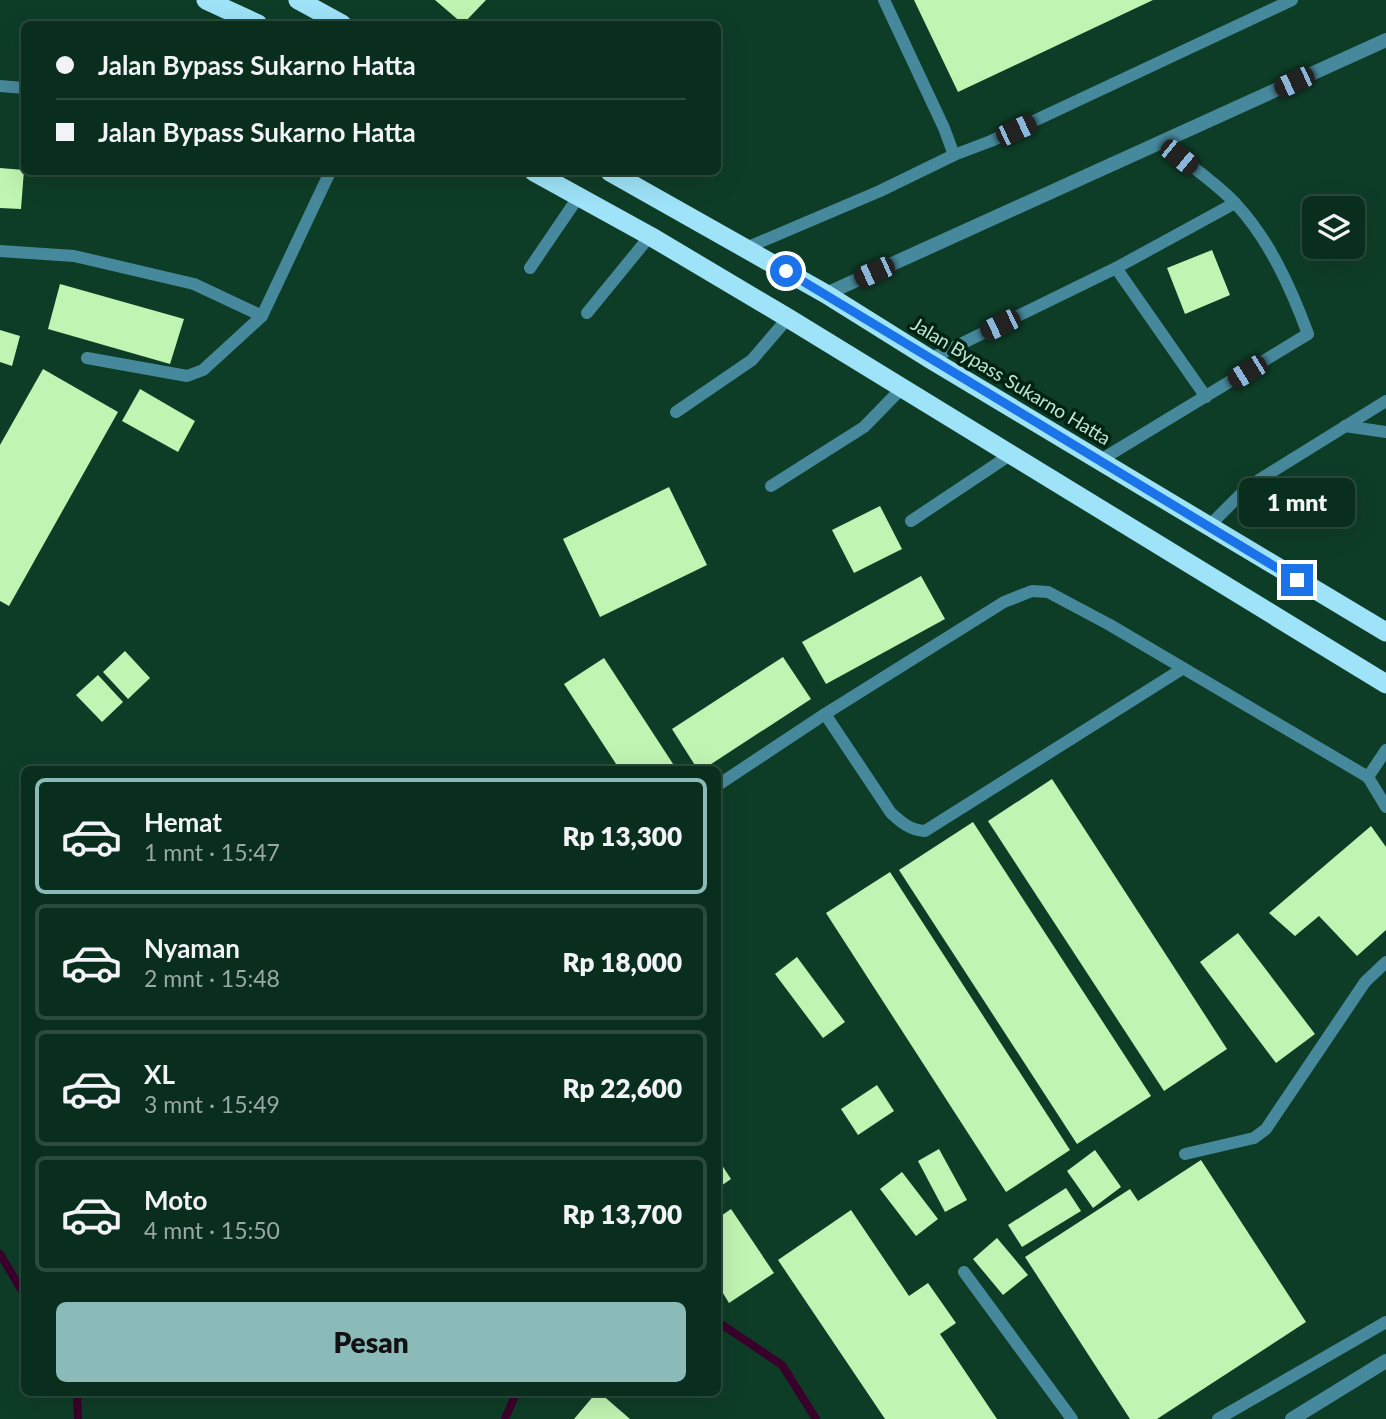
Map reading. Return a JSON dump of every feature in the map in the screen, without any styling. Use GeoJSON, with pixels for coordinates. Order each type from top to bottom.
{"type":"FeatureCollection","features":[{"type":"Feature","properties":{"kind":"highway"},"geometry":{"type":"LineString","coordinates":[[206,0],[252,21]]}},
{"type":"Feature","properties":{"kind":"highway"},"geometry":{"type":"LineString","coordinates":[[298,0],[336,21]]}},
{"type":"Feature","properties":{"kind":"highway"},"geometry":{"type":"LineString","coordinates":[[540,175],[650,236],[788,318],[1386,684]]}},
{"type":"Feature","properties":{"kind":"highway","name":"Jalan Bypass Sukarno Hatta"},"geometry":{"type":"LineString","coordinates":[[615,175],[826,294],[1386,632]]}},
{"type":"Feature","properties":{"kind":"street"},"geometry":{"type":"LineString","coordinates":[[826,294],[1386,40]]}},
{"type":"Feature","properties":{"kind":"street"},"geometry":{"type":"LineString","coordinates":[[1292,1419],[1386,1361]]}},
{"type":"Feature","properties":{"kind":"lane"},"geometry":{"type":"LineString","coordinates":[[884,0],[954,155]]}},
{"type":"Feature","properties":{"kind":"lane"},"geometry":{"type":"LineString","coordinates":[[746,248],[991,141],[1292,0]]}},
{"type":"Feature","properties":{"kind":"lane"},"geometry":{"type":"LineString","coordinates":[[0,86],[21,88]]}},
{"type":"Feature","properties":{"kind":"lane"},"geometry":{"type":"LineString","coordinates":[[1099,461],[1308,334],[1273,257],[1234,203],[1160,142]]}},
{"type":"Feature","properties":{"kind":"lane"},"geometry":{"type":"LineString","coordinates":[[87,358],[187,376],[203,370],[262,316],[329,175]]}},
{"type":"Feature","properties":{"kind":"lane"},"geometry":{"type":"LineString","coordinates":[[530,268],[579,196]]}},
{"type":"Feature","properties":{"kind":"lane"},"geometry":{"type":"LineString","coordinates":[[930,359],[1116,268],[1234,203]]}},
{"type":"Feature","properties":{"kind":"lane"},"geometry":{"type":"LineString","coordinates":[[587,313],[650,236]]}},
{"type":"Feature","properties":{"kind":"lane"},"geometry":{"type":"LineString","coordinates":[[0,251],[74,256],[194,285],[262,316]]}},
{"type":"Feature","properties":{"kind":"lane"},"geometry":{"type":"LineString","coordinates":[[1116,268],[1206,397]]}},
{"type":"Feature","properties":{"kind":"lane"},"geometry":{"type":"LineString","coordinates":[[676,412],[752,360],[788,318]]}},
{"type":"Feature","properties":{"kind":"lane"},"geometry":{"type":"LineString","coordinates":[[771,486],[864,427],[902,388]]}},
{"type":"Feature","properties":{"kind":"lane"},"geometry":{"type":"LineString","coordinates":[[1208,527],[1249,486],[1386,401]]}},
{"type":"Feature","properties":{"kind":"lane"},"geometry":{"type":"LineString","coordinates":[[1345,426],[1386,432]]}},
{"type":"Feature","properties":{"kind":"lane"},"geometry":{"type":"LineString","coordinates":[[911,522],[1010,455]]}},
{"type":"Feature","properties":{"kind":"lane"},"geometry":{"type":"LineString","coordinates":[[721,783],[1004,602],[1032,591],[1048,592],[1110,625],[1368,777],[1386,807]]}},
{"type":"Feature","properties":{"kind":"lane"},"geometry":{"type":"LineString","coordinates":[[825,714],[891,813],[904,825],[925,831],[1182,669]]}},
{"type":"Feature","properties":{"kind":"lane"},"geometry":{"type":"LineString","coordinates":[[1368,777],[1386,750]]}},
{"type":"Feature","properties":{"kind":"lane"},"geometry":{"type":"LineString","coordinates":[[1185,1154],[1254,1138],[1266,1129],[1365,982],[1386,962]]}},
{"type":"Feature","properties":{"kind":"lane"},"geometry":{"type":"LineString","coordinates":[[964,1272],[1072,1419]]}},
{"type":"Feature","properties":{"kind":"lane"},"geometry":{"type":"LineString","coordinates":[[1218,1419],[1386,1322]]}},
{"type":"Feature","properties":{"kind":"building"},"geometry":{"type":"Polygon","coordinates":[[[435,0],[486,0],[466,21],[460,21],[435,0]]]}},
{"type":"Feature","properties":{"kind":"building"},"geometry":{"type":"Polygon","coordinates":[[[914,0],[1153,0],[958,92],[914,0]]]}},
{"type":"Feature","properties":{"kind":"building"},"geometry":{"type":"Polygon","coordinates":[[[0,168],[21,170],[21,175],[24,175],[21,209],[0,208],[0,168]]]}},
{"type":"Feature","properties":{"kind":"building"},"geometry":{"type":"Polygon","coordinates":[[[1212,250],[1230,295],[1185,314],[1167,268],[1212,250]]]}},
{"type":"Feature","properties":{"kind":"building"},"geometry":{"type":"Polygon","coordinates":[[[60,284],[184,319],[170,364],[48,329],[60,284]]]}},
{"type":"Feature","properties":{"kind":"building"},"geometry":{"type":"Polygon","coordinates":[[[0,330],[20,336],[12,366],[0,362],[0,330]]]}},
{"type":"Feature","properties":{"kind":"building"},"geometry":{"type":"Polygon","coordinates":[[[43,369],[118,412],[9,606],[0,601],[0,445],[43,369]]]}},
{"type":"Feature","properties":{"kind":"building"},"geometry":{"type":"Polygon","coordinates":[[[140,389],[195,421],[178,452],[122,421],[140,389]]]}},
{"type":"Feature","properties":{"kind":"building"},"geometry":{"type":"Polygon","coordinates":[[[669,487],[707,565],[600,617],[563,539],[669,487]]]}},
{"type":"Feature","properties":{"kind":"building"},"geometry":{"type":"Polygon","coordinates":[[[880,506],[902,549],[854,573],[832,530],[880,506]]]}},
{"type":"Feature","properties":{"kind":"building"},"geometry":{"type":"Polygon","coordinates":[[[921,576],[945,619],[826,684],[802,642],[921,576]]]}},
{"type":"Feature","properties":{"kind":"building"},"geometry":{"type":"Polygon","coordinates":[[[125,651],[150,678],[128,699],[103,672],[125,651]]]}},
{"type":"Feature","properties":{"kind":"building"},"geometry":{"type":"Polygon","coordinates":[[[783,657],[811,699],[708,766],[695,766],[672,729],[783,657]]]}},
{"type":"Feature","properties":{"kind":"building"},"geometry":{"type":"Polygon","coordinates":[[[604,658],[674,766],[617,766],[564,684],[604,658]]]}},
{"type":"Feature","properties":{"kind":"building"},"geometry":{"type":"Polygon","coordinates":[[[98,675],[123,702],[102,722],[76,695],[98,675]]]}},
{"type":"Feature","properties":{"kind":"building"},"geometry":{"type":"Polygon","coordinates":[[[1052,779],[1227,1049],[1164,1091],[988,821],[1052,779]]]}},
{"type":"Feature","properties":{"kind":"building"},"geometry":{"type":"Polygon","coordinates":[[[973,822],[1151,1096],[1077,1144],[899,870],[973,822]]]}},
{"type":"Feature","properties":{"kind":"building"},"geometry":{"type":"Polygon","coordinates":[[[1371,826],[1386,847],[1386,930],[1357,956],[1319,916],[1295,936],[1269,913],[1371,826]]]}},
{"type":"Feature","properties":{"kind":"building"},"geometry":{"type":"Polygon","coordinates":[[[890,872],[1070,1150],[1006,1192],[826,913],[890,872]]]}},
{"type":"Feature","properties":{"kind":"building"},"geometry":{"type":"Polygon","coordinates":[[[1238,933],[1315,1034],[1276,1063],[1200,962],[1238,933]]]}},
{"type":"Feature","properties":{"kind":"building"},"geometry":{"type":"Polygon","coordinates":[[[797,957],[845,1022],[823,1038],[775,974],[797,957]]]}},
{"type":"Feature","properties":{"kind":"building"},"geometry":{"type":"Polygon","coordinates":[[[877,1085],[894,1111],[858,1135],[841,1109],[877,1085]]]}},
{"type":"Feature","properties":{"kind":"building"},"geometry":{"type":"Polygon","coordinates":[[[939,1149],[967,1200],[945,1212],[918,1161],[939,1149]]]}},
{"type":"Feature","properties":{"kind":"building"},"geometry":{"type":"Polygon","coordinates":[[[1095,1150],[1121,1187],[1093,1208],[1067,1171],[1095,1150]]]}},
{"type":"Feature","properties":{"kind":"building"},"geometry":{"type":"Polygon","coordinates":[[[1201,1160],[1306,1322],[1157,1419],[1130,1419],[1025,1257],[1130,1189],[1138,1201],[1201,1160]]]}},
{"type":"Feature","properties":{"kind":"building"},"geometry":{"type":"Polygon","coordinates":[[[721,1164],[731,1179],[721,1186],[721,1164]]]}},
{"type":"Feature","properties":{"kind":"building"},"geometry":{"type":"Polygon","coordinates":[[[902,1172],[938,1219],[916,1236],[880,1189],[902,1172]]]}},
{"type":"Feature","properties":{"kind":"building"},"geometry":{"type":"Polygon","coordinates":[[[1066,1188],[1081,1211],[1022,1247],[1008,1225],[1066,1188]]]}},
{"type":"Feature","properties":{"kind":"building"},"geometry":{"type":"Polygon","coordinates":[[[731,1209],[774,1273],[729,1303],[721,1290],[721,1216],[731,1209]]]}},
{"type":"Feature","properties":{"kind":"building"},"geometry":{"type":"Polygon","coordinates":[[[851,1210],[909,1296],[928,1283],[956,1323],[940,1334],[997,1419],[885,1419],[778,1260],[851,1210]]]}},
{"type":"Feature","properties":{"kind":"building"},"geometry":{"type":"Polygon","coordinates":[[[997,1238],[1028,1275],[1003,1295],[973,1259],[997,1238]]]}},
{"type":"Feature","properties":{"kind":"building"},"geometry":{"type":"Polygon","coordinates":[[[593,1396],[603,1396],[630,1419],[574,1419],[593,1396]]]}},
{"type":"Feature","properties":{"kind":"waterway"},"geometry":{"type":"LineString","coordinates":[[0,1254],[21,1289]]}},
{"type":"Feature","properties":{"kind":"waterway"},"geometry":{"type":"LineString","coordinates":[[721,1324],[782,1365],[816,1419]]}},
{"type":"Feature","properties":{"kind":"waterway"},"geometry":{"type":"LineString","coordinates":[[77,1396],[78,1419]]}},
{"type":"Feature","properties":{"kind":"waterway"},"geometry":{"type":"LineString","coordinates":[[505,1419],[515,1396]]}},
{"type":"Feature","properties":{"kind":"route"},"geometry":{"type":"LineString","coordinates":[[786,271],[1297,580]]}}]}
